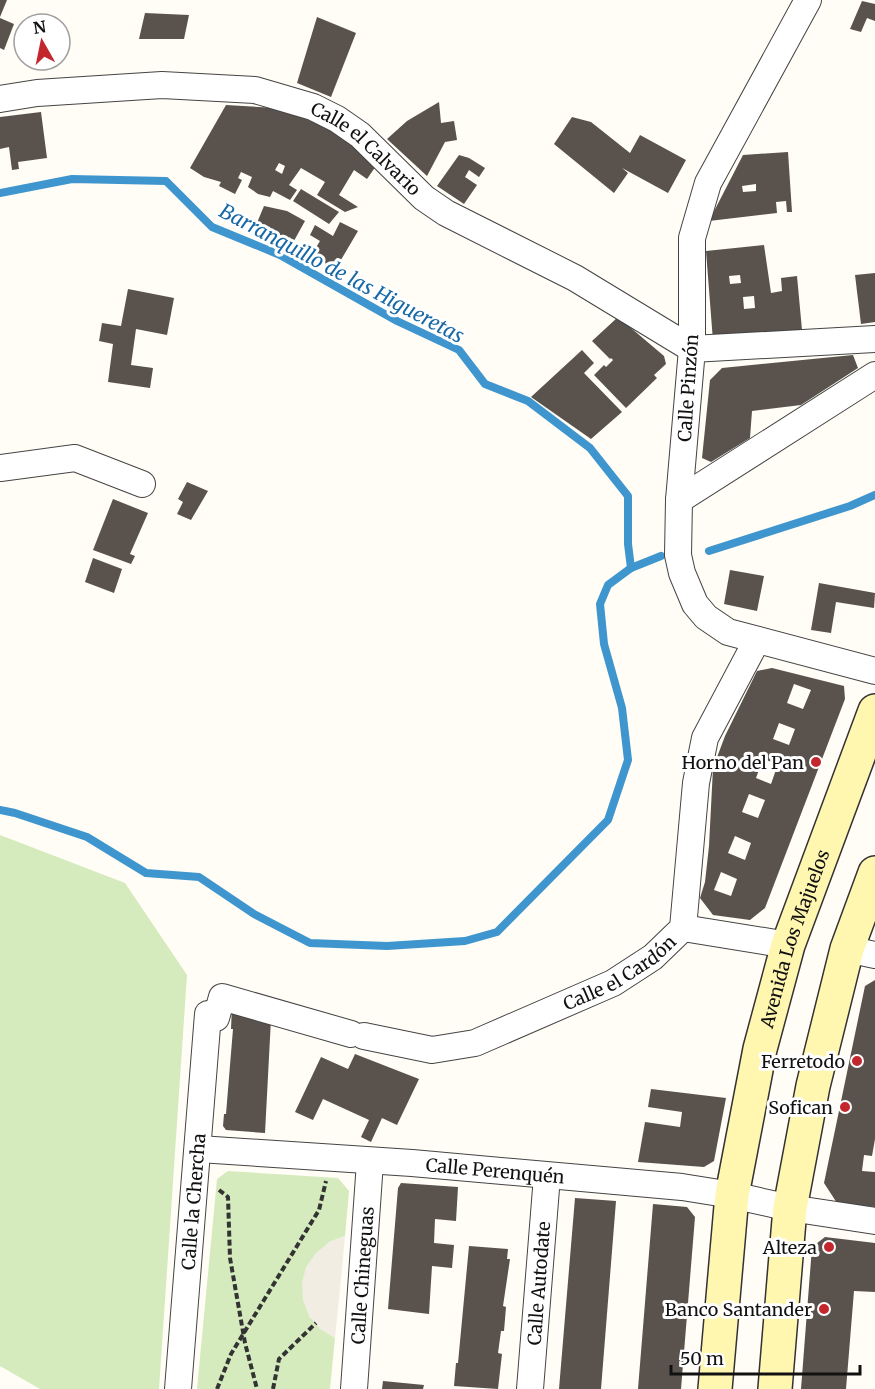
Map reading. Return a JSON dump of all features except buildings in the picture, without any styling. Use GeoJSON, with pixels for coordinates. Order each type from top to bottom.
{"type":"FeatureCollection","features":[{"type":"Feature","properties":{"kind":"street","name":"Calle Pinzón"},"geometry":{"type":"LineString","coordinates":[[808,0],[708,183],[692,238],[692,350],[679,500],[678,555],[682,573],[695,604],[706,616],[728,632],[875,671]]}},
{"type":"Feature","properties":{"kind":"street","name":"Calle el Calvario"},"geometry":{"type":"LineString","coordinates":[[0,99],[37,93],[162,85],[255,90],[314,107],[360,135],[424,198],[446,213],[576,278],[692,350]]}},
{"type":"Feature","properties":{"kind":"street"},"geometry":{"type":"LineString","coordinates":[[692,350],[875,339]]}},
{"type":"Feature","properties":{"kind":"street"},"geometry":{"type":"LineString","coordinates":[[679,500],[875,375]]}},
{"type":"Feature","properties":{"kind":"street"},"geometry":{"type":"LineString","coordinates":[[0,468],[75,458],[142,484]]}},
{"type":"Feature","properties":{"kind":"street","name":"Calle el Cardón"},"geometry":{"type":"LineString","coordinates":[[212,1016],[222,997],[358,1034],[432,1050],[475,1043],[613,983],[653,957],[683,928],[696,783],[705,738],[757,640]]}},
{"type":"Feature","properties":{"kind":"street","name":"Avenida Los Majuelos"},"geometry":{"type":"LineString","coordinates":[[715,1389],[732,1195],[759,1049],[788,945],[875,711]]}},
{"type":"Feature","properties":{"kind":"street"},"geometry":{"type":"LineString","coordinates":[[775,1389],[790,1208],[813,1086],[861,952],[875,873]]}},
{"type":"Feature","properties":{"kind":"street"},"geometry":{"type":"LineString","coordinates":[[683,928],[788,945]]}},
{"type":"Feature","properties":{"kind":"street","name":"Calle la Chercha"},"geometry":{"type":"LineString","coordinates":[[178,1389],[212,1016]]}},
{"type":"Feature","properties":{"kind":"street","name":"Calle Perenquén"},"geometry":{"type":"LineString","coordinates":[[199,1149],[412,1163],[682,1187],[790,1208],[875,1221]]}},
{"type":"Feature","properties":{"kind":"street","name":"Calle Chineguas"},"geometry":{"type":"LineString","coordinates":[[354,1389],[370,1162]]}},
{"type":"Feature","properties":{"kind":"street","name":"Calle Autodate"},"geometry":{"type":"LineString","coordinates":[[530,1389],[547,1176]]}},
{"type":"Feature","properties":{"kind":"path"},"geometry":{"type":"LineString","coordinates":[[217,1389],[231,1354],[319,1210],[328,1175]]}},
{"type":"Feature","properties":{"kind":"path"},"geometry":{"type":"LineString","coordinates":[[216,1188],[228,1197],[230,1258],[243,1334],[257,1389]]}},
{"type":"Feature","properties":{"kind":"path"},"geometry":{"type":"LineString","coordinates":[[273,1389],[279,1359],[316,1323]]}},
{"type":"Feature","properties":{"kind":"green space"},"geometry":{"type":"Polygon","coordinates":[[[0,835],[125,883],[187,975],[159,1389],[40,1389],[0,1366],[0,835]]]}},
{"type":"Feature","properties":{"kind":"green space"},"geometry":{"type":"Polygon","coordinates":[[[228,1171],[338,1178],[349,1191],[345,1236],[329,1242],[309,1316],[321,1329],[335,1338],[330,1389],[197,1389],[217,1179],[228,1171]]]}},
{"type":"Feature","properties":{"kind":"shaded area"},"geometry":{"type":"Polygon","coordinates":[[[345,1236],[335,1338],[320,1329],[309,1316],[303,1300],[302,1283],[306,1267],[316,1253],[329,1242],[345,1236]]]}},
{"type":"Feature","properties":{"kind":"waterway","name":"Barranquillo de las Higueretas"},"geometry":{"type":"LineString","coordinates":[[0,193],[72,179],[166,181],[212,227],[280,255],[397,321],[459,350],[485,384],[528,401],[590,448],[628,496],[628,544],[631,568]]}},
{"type":"Feature","properties":{"kind":"waterway"},"geometry":{"type":"LineString","coordinates":[[709,551],[850,506],[875,495]]}},
{"type":"Feature","properties":{"kind":"waterway"},"geometry":{"type":"LineString","coordinates":[[0,810],[87,837],[146,873],[199,877],[254,914],[310,943],[387,946],[465,941],[497,932],[608,820],[628,760],[622,708],[604,644],[600,604],[608,585],[631,568],[661,556]]}},
{"type":"Feature","properties":{"kind":"place","name":"Horno del Pan"},"geometry":{"type":"Point","coordinates":[816,762]}},
{"type":"Feature","properties":{"kind":"place","name":"Ferretodo"},"geometry":{"type":"Point","coordinates":[857,1061]}},
{"type":"Feature","properties":{"kind":"place","name":"Sofican"},"geometry":{"type":"Point","coordinates":[845,1107]}},
{"type":"Feature","properties":{"kind":"place","name":"Alteza"},"geometry":{"type":"Point","coordinates":[829,1247]}},
{"type":"Feature","properties":{"kind":"place","name":"Banco Santander"},"geometry":{"type":"Point","coordinates":[824,1309]}}]}
